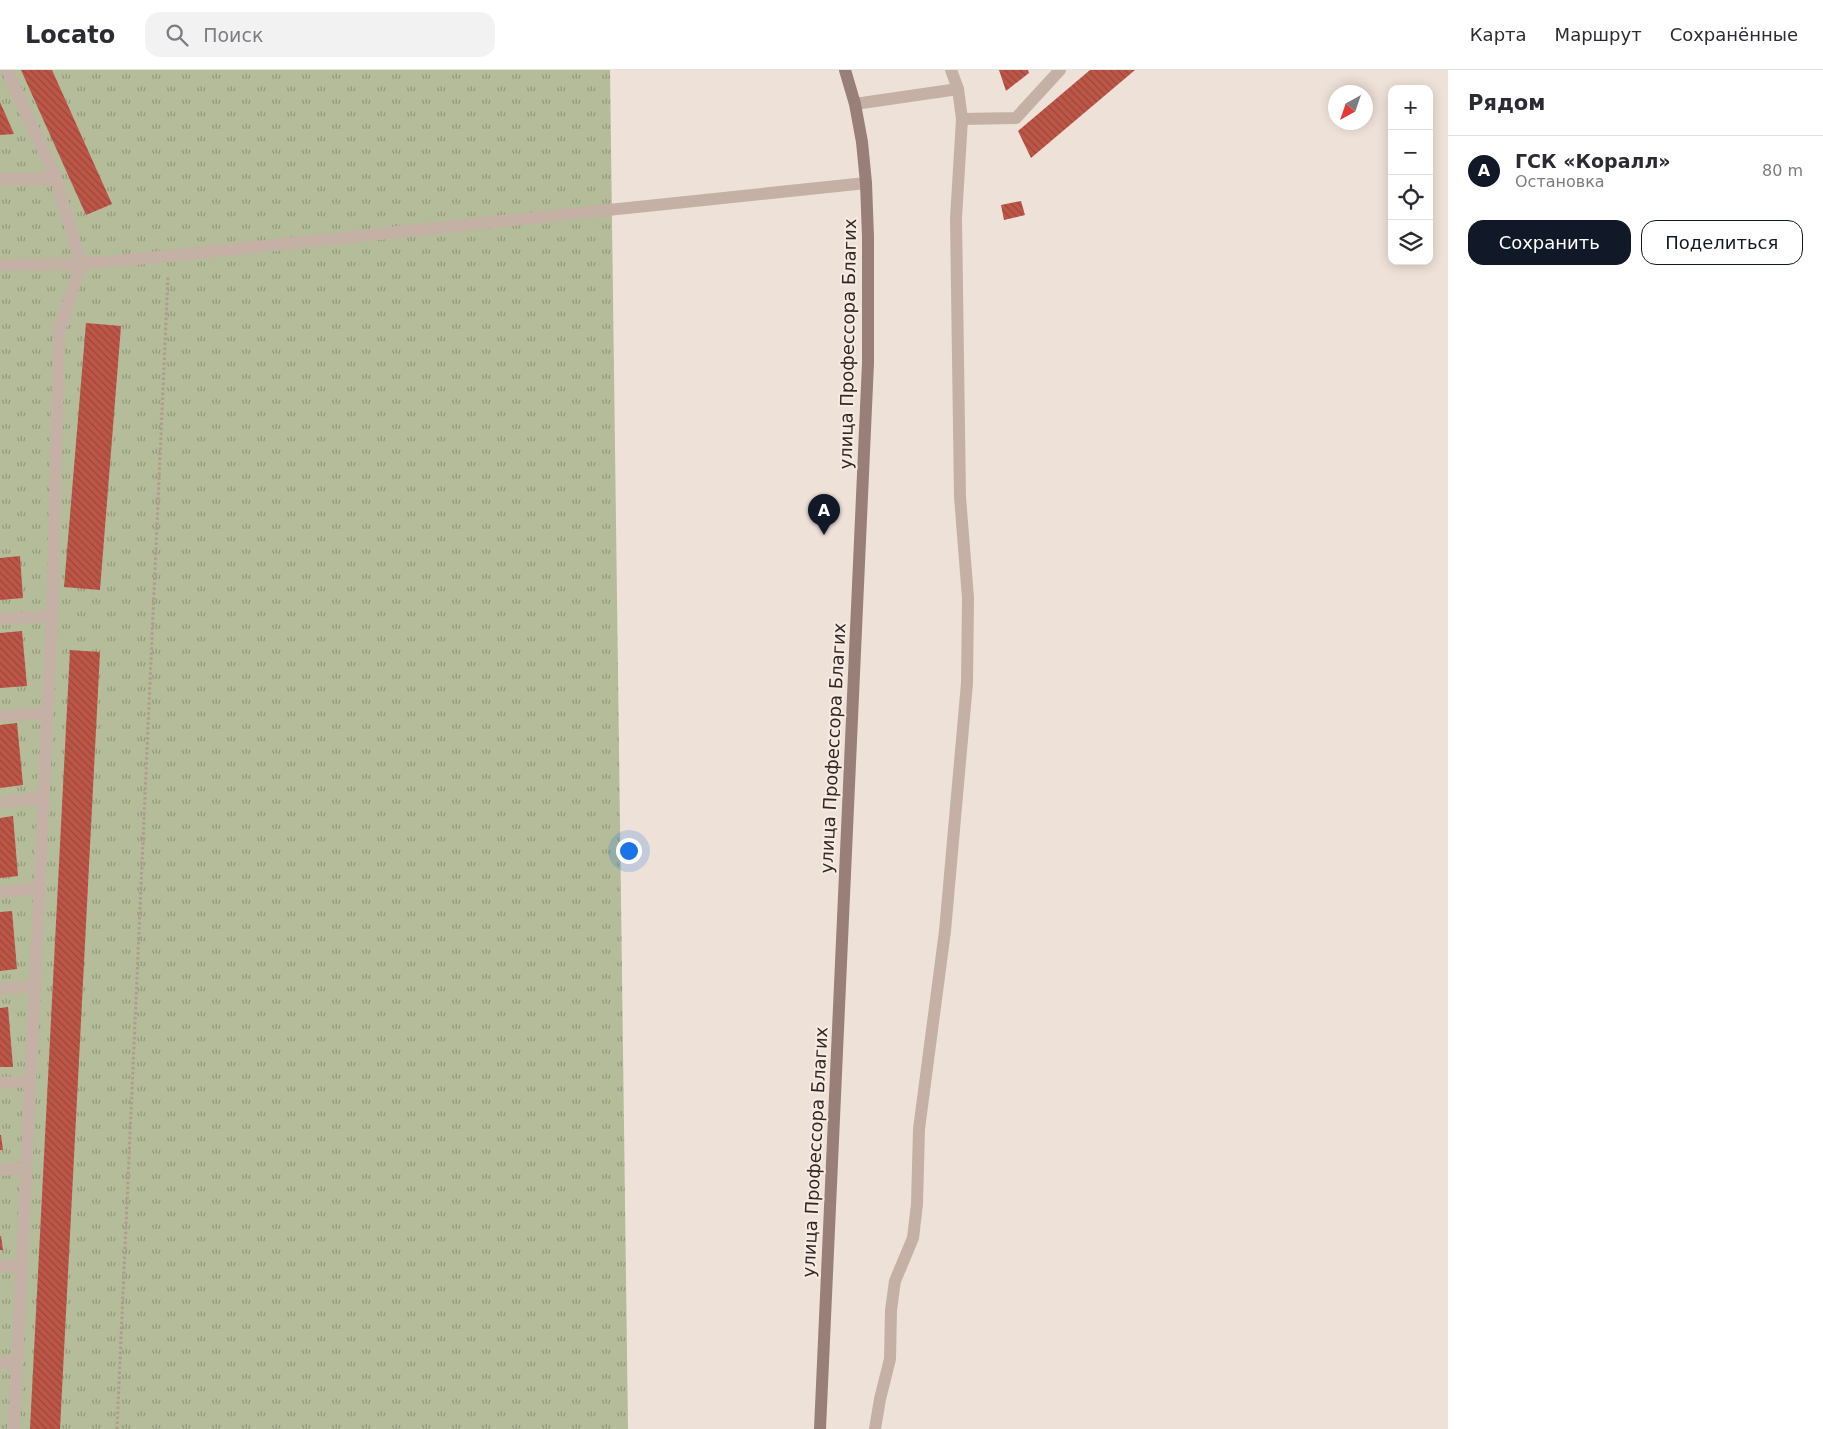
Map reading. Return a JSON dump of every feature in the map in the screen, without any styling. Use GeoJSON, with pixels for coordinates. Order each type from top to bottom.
{"type":"FeatureCollection","features":[{"type":"Feature","properties":{"kind":"main road","name":"улица Профессора Благих"},"geometry":{"type":"LineString","coordinates":[[820,1429],[867,391],[866,183],[862,142],[855,104],[845,70]]}},
{"type":"Feature","properties":{"kind":"lane"},"geometry":{"type":"LineString","coordinates":[[7,70],[56,179],[81,264],[59,331],[52,616],[14,1429]]}},
{"type":"Feature","properties":{"kind":"lane"},"geometry":{"type":"LineString","coordinates":[[875,1429],[890,1360],[891,1310],[895,1281],[913,1238],[917,1204],[919,1129],[945,931],[967,683],[968,598],[960,497],[956,218],[962,119],[958,89],[951,70]]}},
{"type":"Feature","properties":{"kind":"lane"},"geometry":{"type":"LineString","coordinates":[[962,119],[1016,118],[1060,70]]}},
{"type":"Feature","properties":{"kind":"lane"},"geometry":{"type":"LineString","coordinates":[[855,104],[958,89]]}},
{"type":"Feature","properties":{"kind":"lane"},"geometry":{"type":"LineString","coordinates":[[0,179],[56,179]]}},
{"type":"Feature","properties":{"kind":"lane"},"geometry":{"type":"LineString","coordinates":[[0,265],[81,264],[169,256],[866,183]]}},
{"type":"Feature","properties":{"kind":"lane"},"geometry":{"type":"LineString","coordinates":[[0,619],[52,616]]}},
{"type":"Feature","properties":{"kind":"lane"},"geometry":{"type":"LineString","coordinates":[[0,716],[47,713]]}},
{"type":"Feature","properties":{"kind":"lane"},"geometry":{"type":"LineString","coordinates":[[0,802],[44,798]]}},
{"type":"Feature","properties":{"kind":"lane"},"geometry":{"type":"LineString","coordinates":[[0,892],[39,888]]}},
{"type":"Feature","properties":{"kind":"lane"},"geometry":{"type":"LineString","coordinates":[[0,989],[35,986]]}},
{"type":"Feature","properties":{"kind":"lane"},"geometry":{"type":"LineString","coordinates":[[0,1083],[30,1081]]}},
{"type":"Feature","properties":{"kind":"lane"},"geometry":{"type":"LineString","coordinates":[[0,1170],[26,1168]]}},
{"type":"Feature","properties":{"kind":"lane"},"geometry":{"type":"LineString","coordinates":[[0,1268],[22,1266]]}},
{"type":"Feature","properties":{"kind":"lane"},"geometry":{"type":"LineString","coordinates":[[0,1363],[18,1362]]}},
{"type":"Feature","properties":{"kind":"path"},"geometry":{"type":"LineString","coordinates":[[117,1429],[169,256]]}},
{"type":"Feature","properties":{"kind":"green space"},"geometry":{"type":"Polygon","coordinates":[[[0,70],[610,70],[628,1429],[0,1429],[0,70]]]}},
{"type":"Feature","properties":{"kind":"building"},"geometry":{"type":"Polygon","coordinates":[[[21,70],[52,70],[112,204],[86,215],[21,70]]]}},
{"type":"Feature","properties":{"kind":"building"},"geometry":{"type":"Polygon","coordinates":[[[999,70],[1028,70],[1029,73],[1006,91],[999,70]]]}},
{"type":"Feature","properties":{"kind":"building"},"geometry":{"type":"Polygon","coordinates":[[[1090,70],[1135,70],[1031,158],[1018,131],[1090,70]]]}},
{"type":"Feature","properties":{"kind":"building"},"geometry":{"type":"Polygon","coordinates":[[[0,102],[14,134],[0,135],[0,102]]]}},
{"type":"Feature","properties":{"kind":"building"},"geometry":{"type":"Polygon","coordinates":[[[1021,201],[1025,215],[1004,220],[1001,205],[1021,201]]]}},
{"type":"Feature","properties":{"kind":"building"},"geometry":{"type":"Polygon","coordinates":[[[86,323],[121,326],[100,590],[64,587],[86,323]]]}},
{"type":"Feature","properties":{"kind":"building"},"geometry":{"type":"Polygon","coordinates":[[[20,556],[23,598],[0,600],[0,558],[20,556]]]}},
{"type":"Feature","properties":{"kind":"building"},"geometry":{"type":"Polygon","coordinates":[[[22,631],[27,686],[0,688],[0,633],[22,631]]]}},
{"type":"Feature","properties":{"kind":"building"},"geometry":{"type":"Polygon","coordinates":[[[70,650],[100,652],[60,1429],[30,1429],[70,650]]]}},
{"type":"Feature","properties":{"kind":"building"},"geometry":{"type":"Polygon","coordinates":[[[17,723],[23,785],[0,788],[0,725],[17,723]]]}},
{"type":"Feature","properties":{"kind":"building"},"geometry":{"type":"Polygon","coordinates":[[[13,816],[18,876],[0,878],[0,818],[13,816]]]}},
{"type":"Feature","properties":{"kind":"building"},"geometry":{"type":"Polygon","coordinates":[[[12,911],[17,969],[0,971],[0,912],[12,911]]]}},
{"type":"Feature","properties":{"kind":"building"},"geometry":{"type":"Polygon","coordinates":[[[8,1007],[13,1067],[0,1067],[0,1008],[8,1007]]]}},
{"type":"Feature","properties":{"kind":"building"},"geometry":{"type":"Polygon","coordinates":[[[1,1135],[3,1150],[0,1150],[1,1135]]]}},
{"type":"Feature","properties":{"kind":"building"},"geometry":{"type":"Polygon","coordinates":[[[1,1236],[3,1250],[0,1250],[1,1236]]]}},
{"type":"Feature","properties":{"kind":"place","name":"ГСК «Коралл»"},"geometry":{"type":"Point","coordinates":[824,535]}}]}
